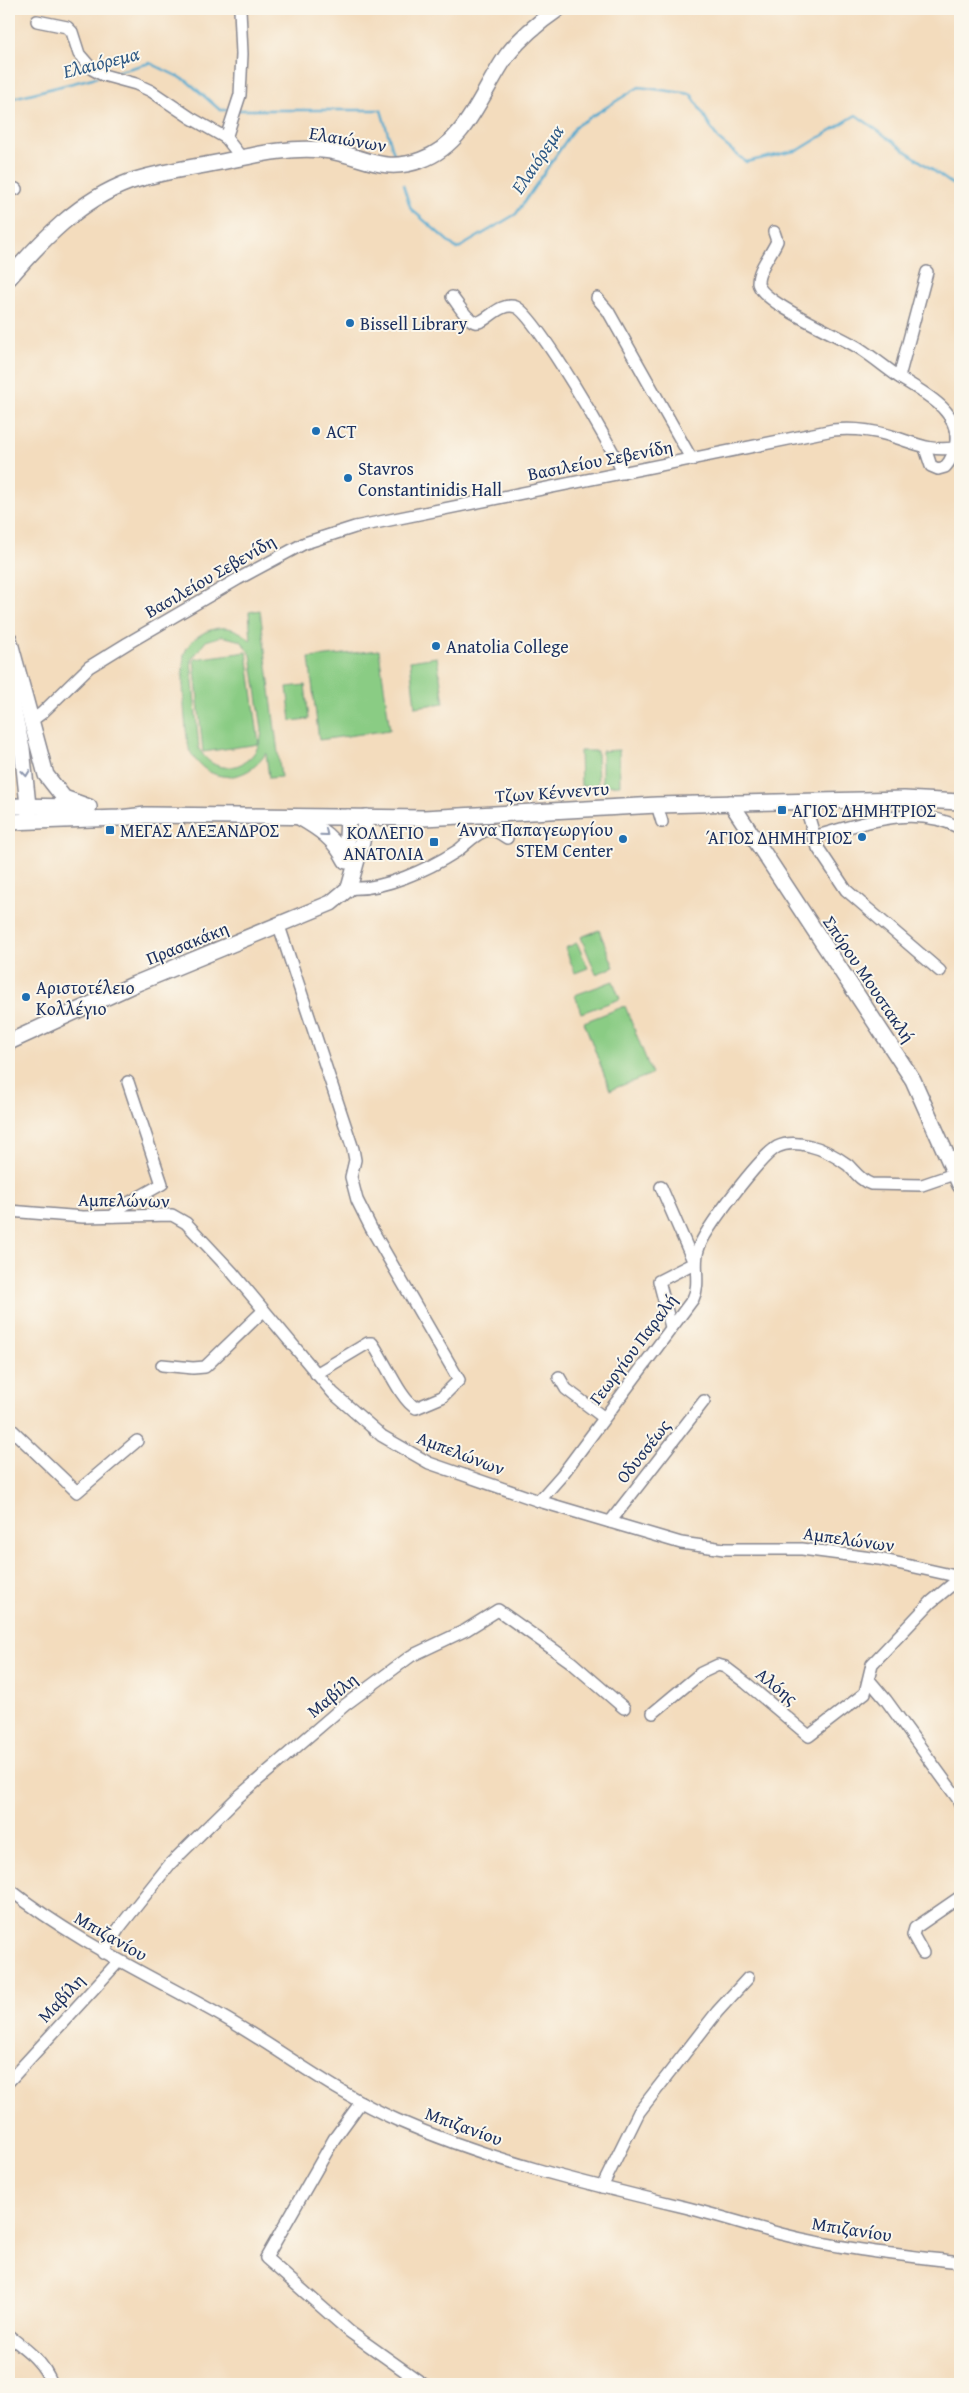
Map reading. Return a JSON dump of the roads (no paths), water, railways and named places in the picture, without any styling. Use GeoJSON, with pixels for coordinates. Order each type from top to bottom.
{"type":"FeatureCollection","features":[{"type":"Feature","properties":{"kind":"street"},"geometry":{"type":"LineString","coordinates":[[226,138],[240,95],[242,54],[240,9]]}},
{"type":"Feature","properties":{"kind":"street","name":"Ελαιώνων"},"geometry":{"type":"LineString","coordinates":[[9,276],[61,224],[112,189],[154,175],[290,149],[324,150],[380,166],[402,166],[422,160],[441,150],[455,138],[510,52],[531,29],[558,9]]}},
{"type":"Feature","properties":{"kind":"street"},"geometry":{"type":"LineString","coordinates":[[37,21],[62,24],[69,28],[79,54],[94,71],[142,87],[226,138],[241,158]]}},
{"type":"Feature","properties":{"kind":"street"},"geometry":{"type":"LineString","coordinates":[[774,232],[777,240],[759,275],[758,283],[760,290],[775,303],[858,348],[938,403],[950,416],[956,428],[958,448],[948,465],[938,469],[929,464],[924,448]]}},
{"type":"Feature","properties":{"kind":"street"},"geometry":{"type":"LineString","coordinates":[[899,377],[927,272]]}},
{"type":"Feature","properties":{"kind":"street"},"geometry":{"type":"LineString","coordinates":[[452,297],[470,319],[476,322],[480,322],[500,309],[509,306],[523,311],[547,343],[623,474]]}},
{"type":"Feature","properties":{"kind":"street"},"geometry":{"type":"LineString","coordinates":[[597,298],[608,311],[692,460]]}},
{"type":"Feature","properties":{"kind":"street","name":"Βασιλείου Σεβενίδη"},"geometry":{"type":"LineString","coordinates":[[31,721],[94,663],[238,579],[305,543],[374,522],[623,474],[841,429],[886,434],[924,448],[958,448]]}},
{"type":"Feature","properties":{"kind":"street"},"geometry":{"type":"LineString","coordinates":[[9,639],[31,721],[43,781],[36,813]]}},
{"type":"Feature","properties":{"kind":"street"},"geometry":{"type":"LineString","coordinates":[[9,691],[36,813]]}},
{"type":"Feature","properties":{"kind":"street"},"geometry":{"type":"LineString","coordinates":[[38,751],[46,776],[59,794],[70,802],[89,807]]}},
{"type":"Feature","properties":{"kind":"street","name":"Τζων Κέννεντυ"},"geometry":{"type":"LineString","coordinates":[[9,822],[36,813],[89,807],[146,814],[458,817],[657,804],[904,799],[960,802]]}},
{"type":"Feature","properties":{"kind":"street"},"geometry":{"type":"LineString","coordinates":[[804,801],[813,837],[818,848],[846,890],[940,971]]}},
{"type":"Feature","properties":{"kind":"street","name":"Σπύρου Μουστακλή"},"geometry":{"type":"LineString","coordinates":[[731,803],[913,1080],[957,1179]]}},
{"type":"Feature","properties":{"kind":"street"},"geometry":{"type":"LineString","coordinates":[[657,804],[662,822]]}},
{"type":"Feature","properties":{"kind":"street","name":"Τζων Κέννεντυ"},"geometry":{"type":"LineString","coordinates":[[9,806],[36,813],[119,818],[146,814]]}},
{"type":"Feature","properties":{"kind":"street"},"geometry":{"type":"LineString","coordinates":[[296,815],[318,827],[332,839],[346,861]]}},
{"type":"Feature","properties":{"kind":"street"},"geometry":{"type":"LineString","coordinates":[[813,837],[864,823],[919,815],[960,828]]}},
{"type":"Feature","properties":{"kind":"street"},"geometry":{"type":"LineString","coordinates":[[348,817],[346,861],[349,884]]}},
{"type":"Feature","properties":{"kind":"street"},"geometry":{"type":"LineString","coordinates":[[349,884],[362,842],[366,817]]}},
{"type":"Feature","properties":{"kind":"street"},"geometry":{"type":"LineString","coordinates":[[349,884],[372,888],[420,870],[456,852],[480,833],[489,830],[497,831],[507,838]]}},
{"type":"Feature","properties":{"kind":"street","name":"Πρασακάκη"},"geometry":{"type":"LineString","coordinates":[[9,1042],[127,988],[326,906],[349,884]]}},
{"type":"Feature","properties":{"kind":"street"},"geometry":{"type":"LineString","coordinates":[[279,926],[355,1160],[351,1177],[357,1200],[459,1380],[442,1396],[416,1408],[407,1402],[384,1359],[372,1344],[368,1343],[316,1374]]}},
{"type":"Feature","properties":{"kind":"street"},"geometry":{"type":"LineString","coordinates":[[112,1216],[123,1206],[162,1184],[128,1082]]}},
{"type":"Feature","properties":{"kind":"street","name":"Γεωργίου Παραλή"},"geometry":{"type":"LineString","coordinates":[[539,1501],[562,1475],[695,1295],[697,1282],[696,1257],[704,1236],[764,1158],[776,1148],[787,1143],[813,1146],[840,1160],[865,1182],[871,1184],[922,1185],[957,1179]]}},
{"type":"Feature","properties":{"kind":"street"},"geometry":{"type":"LineString","coordinates":[[661,1186],[668,1198],[694,1263],[659,1280],[671,1327]]}},
{"type":"Feature","properties":{"kind":"street","name":"Αμπελώνων"},"geometry":{"type":"LineString","coordinates":[[9,1211],[74,1216],[172,1215],[186,1223],[222,1261],[316,1374],[357,1416],[402,1450],[429,1463],[539,1501],[681,1543],[724,1549],[802,1549],[879,1559],[960,1577]]}},
{"type":"Feature","properties":{"kind":"street"},"geometry":{"type":"LineString","coordinates":[[162,1365],[193,1368],[205,1367],[263,1311]]}},
{"type":"Feature","properties":{"kind":"street"},"geometry":{"type":"LineString","coordinates":[[559,1377],[566,1389],[603,1418]]}},
{"type":"Feature","properties":{"kind":"street","name":"Οδυσσέως"},"geometry":{"type":"LineString","coordinates":[[610,1522],[704,1401]]}},
{"type":"Feature","properties":{"kind":"street"},"geometry":{"type":"LineString","coordinates":[[9,1427],[77,1492],[137,1441]]}},
{"type":"Feature","properties":{"kind":"street","name":"Αλόης"},"geometry":{"type":"LineString","coordinates":[[654,1712],[701,1673],[718,1665],[725,1667],[780,1709],[807,1736],[865,1693],[870,1681],[872,1664],[931,1602],[960,1577]]}},
{"type":"Feature","properties":{"kind":"street","name":"Μαβίλη"},"geometry":{"type":"LineString","coordinates":[[103,1953],[128,1917],[170,1864],[237,1798],[345,1705],[411,1656],[466,1630],[498,1610],[571,1662],[624,1708]]}},
{"type":"Feature","properties":{"kind":"street"},"geometry":{"type":"LineString","coordinates":[[870,1681],[912,1735],[958,1799],[960,1805]]}},
{"type":"Feature","properties":{"kind":"street","name":"Μπιζανίου"},"geometry":{"type":"LineString","coordinates":[[9,1889],[51,1920],[103,1953],[246,2030],[361,2102],[397,2120],[478,2152],[602,2187],[722,2216],[781,2234],[820,2242],[960,2262]]}},
{"type":"Feature","properties":{"kind":"street"},"geometry":{"type":"LineString","coordinates":[[923,1953],[913,1935],[915,1928],[960,1898]]}},
{"type":"Feature","properties":{"kind":"street","name":"Μαβίλη"},"geometry":{"type":"LineString","coordinates":[[9,2081],[119,1962]]}},
{"type":"Feature","properties":{"kind":"street"},"geometry":{"type":"LineString","coordinates":[[602,2187],[639,2112],[717,2012],[748,1978]]}},
{"type":"Feature","properties":{"kind":"street"},"geometry":{"type":"LineString","coordinates":[[361,2102],[334,2139],[266,2258],[350,2332],[423,2384]]}},
{"type":"Feature","properties":{"kind":"street"},"geometry":{"type":"LineString","coordinates":[[9,2336],[36,2357],[52,2384]]}},
{"type":"Feature","properties":{"kind":"waterway","name":"Ελαιόρεμα"},"geometry":{"type":"LineString","coordinates":[[112,73],[150,63],[187,81],[220,110],[233,110]]}},
{"type":"Feature","properties":{"kind":"waterway","name":"Ελαιόρεμα"},"geometry":{"type":"LineString","coordinates":[[9,99],[97,77]]}},
{"type":"Feature","properties":{"kind":"waterway","name":"Ελαιόρεμα"},"geometry":{"type":"LineString","coordinates":[[403,185],[411,209],[457,249],[516,214],[576,126],[639,87],[691,94],[718,139],[746,162],[799,150],[856,115],[952,184],[960,184]]}},
{"type":"Feature","properties":{"kind":"waterway","name":"Ελαιόρεμα"},"geometry":{"type":"LineString","coordinates":[[238,110],[381,110],[394,154]]}},
{"type":"Feature","properties":{"kind":"place","name":"Bissell Library"},"geometry":{"type":"Point","coordinates":[350,323]}},
{"type":"Feature","properties":{"kind":"place","name":"ACT"},"geometry":{"type":"Point","coordinates":[316,431]}},
{"type":"Feature","properties":{"kind":"place","name":"Stavros Constantinidis Hall"},"geometry":{"type":"Point","coordinates":[348,478]}},
{"type":"Feature","properties":{"kind":"place","name":"Anatolia College"},"geometry":{"type":"Point","coordinates":[436,646]}},
{"type":"Feature","properties":{"kind":"place","name":"ΑΓΙΟΣ ΔΗΜΗΤΡΙΟΣ"},"geometry":{"type":"Point","coordinates":[782,810]}},
{"type":"Feature","properties":{"kind":"place","name":"ΜΕΓΑΣ ΑΛΕΞΑΝΔΡΟΣ"},"geometry":{"type":"Point","coordinates":[110,830]}},
{"type":"Feature","properties":{"kind":"place","name":"ΆΓΙΟΣ ΔΗΜΗΤΡΙΟΣ"},"geometry":{"type":"Point","coordinates":[862,837]}},
{"type":"Feature","properties":{"kind":"place","name":"Άννα Παπαγεωργίου STEM Center"},"geometry":{"type":"Point","coordinates":[623,839]}},
{"type":"Feature","properties":{"kind":"place","name":"ΚΟΛΛΕΓΙΟ ΑΝΑΤΟΛΙΑ"},"geometry":{"type":"Point","coordinates":[434,842]}},
{"type":"Feature","properties":{"kind":"place","name":"Αριστοτέλειο Κολλέγιο"},"geometry":{"type":"Point","coordinates":[26,997]}}]}
